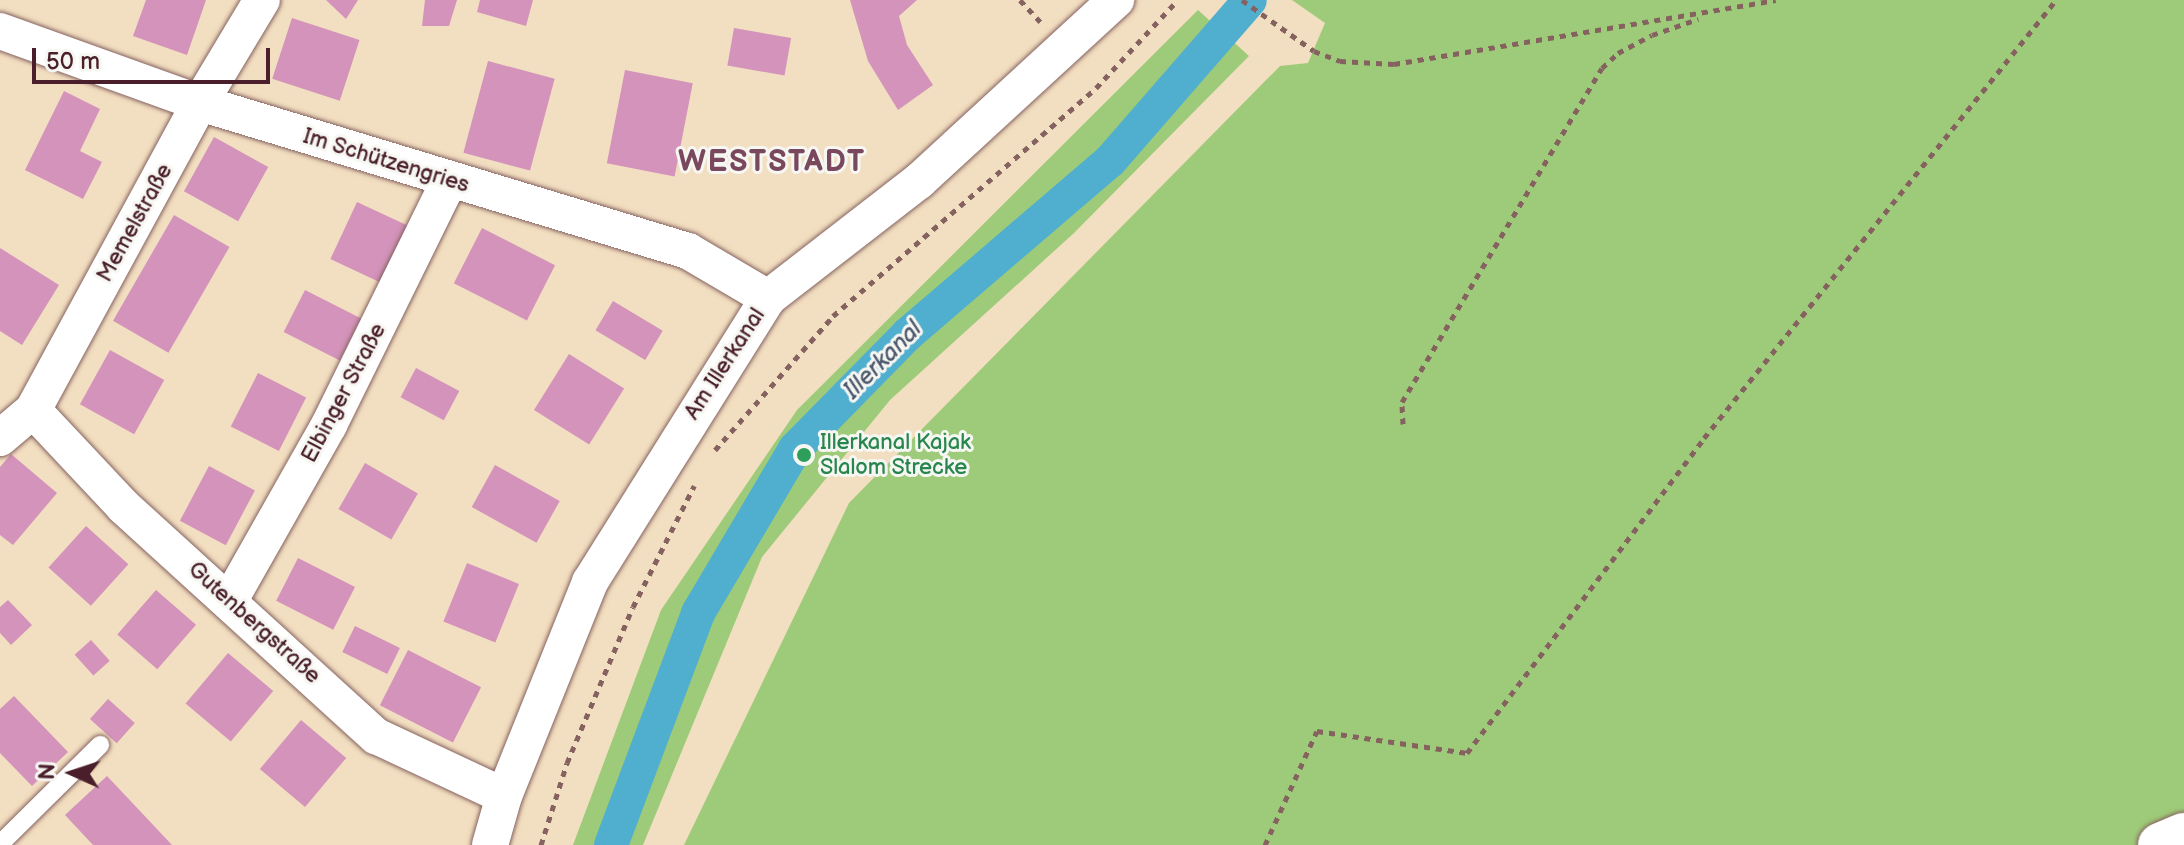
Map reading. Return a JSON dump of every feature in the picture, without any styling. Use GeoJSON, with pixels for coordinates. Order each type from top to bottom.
{"type":"FeatureCollection","features":[{"type":"Feature","properties":{"kind":"main road"},"geometry":{"type":"LineString","coordinates":[[2160,845],[2184,835]]}},
{"type":"Feature","properties":{"kind":"street","name":"Memelstraße"},"geometry":{"type":"LineString","coordinates":[[0,438],[33,410],[200,103],[262,0]]}},
{"type":"Feature","properties":{"kind":"street","name":"Am Illerkanal"},"geometry":{"type":"LineString","coordinates":[[490,845],[504,796],[590,582],[768,298],[919,181],[1116,0]]}},
{"type":"Feature","properties":{"kind":"street","name":"Im Schützengries"},"geometry":{"type":"LineString","coordinates":[[0,31],[200,103],[688,251],[768,298]]}},
{"type":"Feature","properties":{"kind":"street","name":"Elbinger Straße"},"geometry":{"type":"LineString","coordinates":[[230,600],[329,425],[449,181]]}},
{"type":"Feature","properties":{"kind":"street","name":"Gutenbergstraße"},"geometry":{"type":"LineString","coordinates":[[33,410],[124,507],[230,600],[376,736],[504,796]]}},
{"type":"Feature","properties":{"kind":"lane"},"geometry":{"type":"LineString","coordinates":[[0,844],[100,745]]}},
{"type":"Feature","properties":{"kind":"path"},"geometry":{"type":"LineString","coordinates":[[1242,0],[1297,43],[1340,61],[1394,64],[1714,14],[1776,0]]}},
{"type":"Feature","properties":{"kind":"path"},"geometry":{"type":"LineString","coordinates":[[1265,845],[1317,731],[1467,753],[1704,438],[2056,0]]}},
{"type":"Feature","properties":{"kind":"path"},"geometry":{"type":"LineString","coordinates":[[706,460],[833,316],[1096,88],[1174,4]]}},
{"type":"Feature","properties":{"kind":"path"},"geometry":{"type":"LineString","coordinates":[[1403,424],[1402,402],[1602,68],[1618,53],[1652,35],[1714,14]]}},
{"type":"Feature","properties":{"kind":"path"},"geometry":{"type":"LineString","coordinates":[[541,845],[567,763],[633,607],[700,474]]}},
{"type":"Feature","properties":{"kind":"green space"},"geometry":{"type":"Polygon","coordinates":[[[1292,0],[2184,0],[2184,845],[684,845],[849,503],[1280,66],[1308,63],[1325,23],[1292,0]]]}},
{"type":"Feature","properties":{"kind":"green space","name":"Illerkanal Kajak Slalom Strecke"},"geometry":{"type":"Polygon","coordinates":[[[1198,10],[1249,56],[1074,233],[890,400],[762,557],[643,845],[573,845],[661,610],[797,410],[1198,10]]]}},
{"type":"Feature","properties":{"kind":"building"},"geometry":{"type":"Polygon","coordinates":[[[146,0],[206,0],[187,55],[133,36],[146,0]]]}},
{"type":"Feature","properties":{"kind":"building"},"geometry":{"type":"Polygon","coordinates":[[[326,0],[358,0],[346,19],[326,0]]]}},
{"type":"Feature","properties":{"kind":"building"},"geometry":{"type":"Polygon","coordinates":[[[425,0],[457,0],[449,26],[422,26],[425,0]]]}},
{"type":"Feature","properties":{"kind":"building"},"geometry":{"type":"Polygon","coordinates":[[[480,0],[533,0],[526,26],[477,12],[480,0]]]}},
{"type":"Feature","properties":{"kind":"building"},"geometry":{"type":"Polygon","coordinates":[[[850,0],[917,0],[899,16],[907,45],[933,85],[898,110],[868,61],[850,0]]]}},
{"type":"Feature","properties":{"kind":"building"},"geometry":{"type":"Polygon","coordinates":[[[292,18],[360,40],[340,101],[272,79],[292,18]]]}},
{"type":"Feature","properties":{"kind":"building"},"geometry":{"type":"Polygon","coordinates":[[[734,28],[791,38],[785,75],[727,65],[734,28]]]}},
{"type":"Feature","properties":{"kind":"building"},"geometry":{"type":"Polygon","coordinates":[[[488,61],[555,79],[530,171],[463,153],[488,61]]]}},
{"type":"Feature","properties":{"kind":"building"},"geometry":{"type":"Polygon","coordinates":[[[625,70],[693,83],[675,176],[607,163],[625,70]]]}},
{"type":"Feature","properties":{"kind":"building"},"geometry":{"type":"Polygon","coordinates":[[[64,91],[100,109],[80,151],[102,162],[83,199],[25,170],[64,91]]]}},
{"type":"Feature","properties":{"kind":"building"},"geometry":{"type":"Polygon","coordinates":[[[214,137],[268,167],[238,221],[184,191],[214,137]]]}},
{"type":"Feature","properties":{"kind":"building"},"geometry":{"type":"Polygon","coordinates":[[[357,202],[415,229],[388,286],[330,259],[357,202]]]}},
{"type":"Feature","properties":{"kind":"building"},"geometry":{"type":"Polygon","coordinates":[[[174,215],[229,247],[168,353],[113,321],[174,215]]]}},
{"type":"Feature","properties":{"kind":"building"},"geometry":{"type":"Polygon","coordinates":[[[482,228],[555,265],[527,320],[454,283],[482,228]]]}},
{"type":"Feature","properties":{"kind":"building"},"geometry":{"type":"Polygon","coordinates":[[[0,248],[59,285],[22,345],[0,331],[0,248]]]}},
{"type":"Feature","properties":{"kind":"building"},"geometry":{"type":"Polygon","coordinates":[[[305,290],[361,319],[340,360],[284,332],[305,290]]]}},
{"type":"Feature","properties":{"kind":"building"},"geometry":{"type":"Polygon","coordinates":[[[613,301],[663,331],[645,360],[595,330],[613,301]]]}},
{"type":"Feature","properties":{"kind":"building"},"geometry":{"type":"Polygon","coordinates":[[[110,350],[164,380],[134,434],[80,404],[110,350]]]}},
{"type":"Feature","properties":{"kind":"building"},"geometry":{"type":"Polygon","coordinates":[[[569,354],[624,388],[589,444],[534,410],[569,354]]]}},
{"type":"Feature","properties":{"kind":"building"},"geometry":{"type":"Polygon","coordinates":[[[416,368],[459,391],[444,420],[401,397],[416,368]]]}},
{"type":"Feature","properties":{"kind":"building"},"geometry":{"type":"Polygon","coordinates":[[[258,373],[306,398],[279,451],[231,426],[258,373]]]}},
{"type":"Feature","properties":{"kind":"building"},"geometry":{"type":"Polygon","coordinates":[[[11,454],[57,493],[13,545],[0,535],[0,467],[11,454]]]}},
{"type":"Feature","properties":{"kind":"building"},"geometry":{"type":"Polygon","coordinates":[[[365,463],[418,493],[391,539],[339,509],[365,463]]]}},
{"type":"Feature","properties":{"kind":"building"},"geometry":{"type":"Polygon","coordinates":[[[495,465],[560,501],[536,543],[472,507],[495,465]]]}},
{"type":"Feature","properties":{"kind":"building"},"geometry":{"type":"Polygon","coordinates":[[[209,466],[255,490],[226,545],[180,521],[209,466]]]}},
{"type":"Feature","properties":{"kind":"building"},"geometry":{"type":"Polygon","coordinates":[[[86,526],[128,564],[91,606],[49,568],[86,526]]]}},
{"type":"Feature","properties":{"kind":"building"},"geometry":{"type":"Polygon","coordinates":[[[298,558],[355,587],[333,630],[276,601],[298,558]]]}},
{"type":"Feature","properties":{"kind":"building"},"geometry":{"type":"Polygon","coordinates":[[[467,563],[519,584],[495,642],[443,621],[467,563]]]}},
{"type":"Feature","properties":{"kind":"building"},"geometry":{"type":"Polygon","coordinates":[[[156,590],[196,625],[157,669],[117,635],[156,590]]]}},
{"type":"Feature","properties":{"kind":"building"},"geometry":{"type":"Polygon","coordinates":[[[8,600],[32,625],[11,645],[0,633],[0,607],[8,600]]]}},
{"type":"Feature","properties":{"kind":"building"},"geometry":{"type":"Polygon","coordinates":[[[355,626],[400,648],[387,674],[342,652],[355,626]]]}},
{"type":"Feature","properties":{"kind":"building"},"geometry":{"type":"Polygon","coordinates":[[[91,640],[110,661],[93,676],[75,655],[91,640]]]}},
{"type":"Feature","properties":{"kind":"building"},"geometry":{"type":"Polygon","coordinates":[[[408,650],[481,687],[453,742],[380,705],[408,650]]]}},
{"type":"Feature","properties":{"kind":"building"},"geometry":{"type":"Polygon","coordinates":[[[228,653],[273,691],[231,741],[186,704],[228,653]]]}},
{"type":"Feature","properties":{"kind":"building"},"geometry":{"type":"Polygon","coordinates":[[[14,696],[68,752],[32,786],[0,753],[0,709],[14,696]]]}},
{"type":"Feature","properties":{"kind":"building"},"geometry":{"type":"Polygon","coordinates":[[[108,699],[135,723],[117,743],[90,719],[108,699]]]}},
{"type":"Feature","properties":{"kind":"building"},"geometry":{"type":"Polygon","coordinates":[[[301,720],[346,758],[305,807],[260,769],[301,720]]]}},
{"type":"Feature","properties":{"kind":"building"},"geometry":{"type":"Polygon","coordinates":[[[107,776],[172,845],[93,845],[65,815],[107,776]]]}},
{"type":"Feature","properties":{"kind":"waterway","name":"Illerkanal"},"geometry":{"type":"LineString","coordinates":[[611,845],[698,613],[795,449],[908,334],[1110,161],[1250,0]]}},
{"type":"Feature","properties":{"kind":"place","name":"Illerkanal Kajak Slalom Strecke"},"geometry":{"type":"Point","coordinates":[804,455]}},
{"type":"Feature","properties":{"kind":"district","name":"WESTSTADT"},"geometry":{"type":"Point","coordinates":[772,162]}}]}
